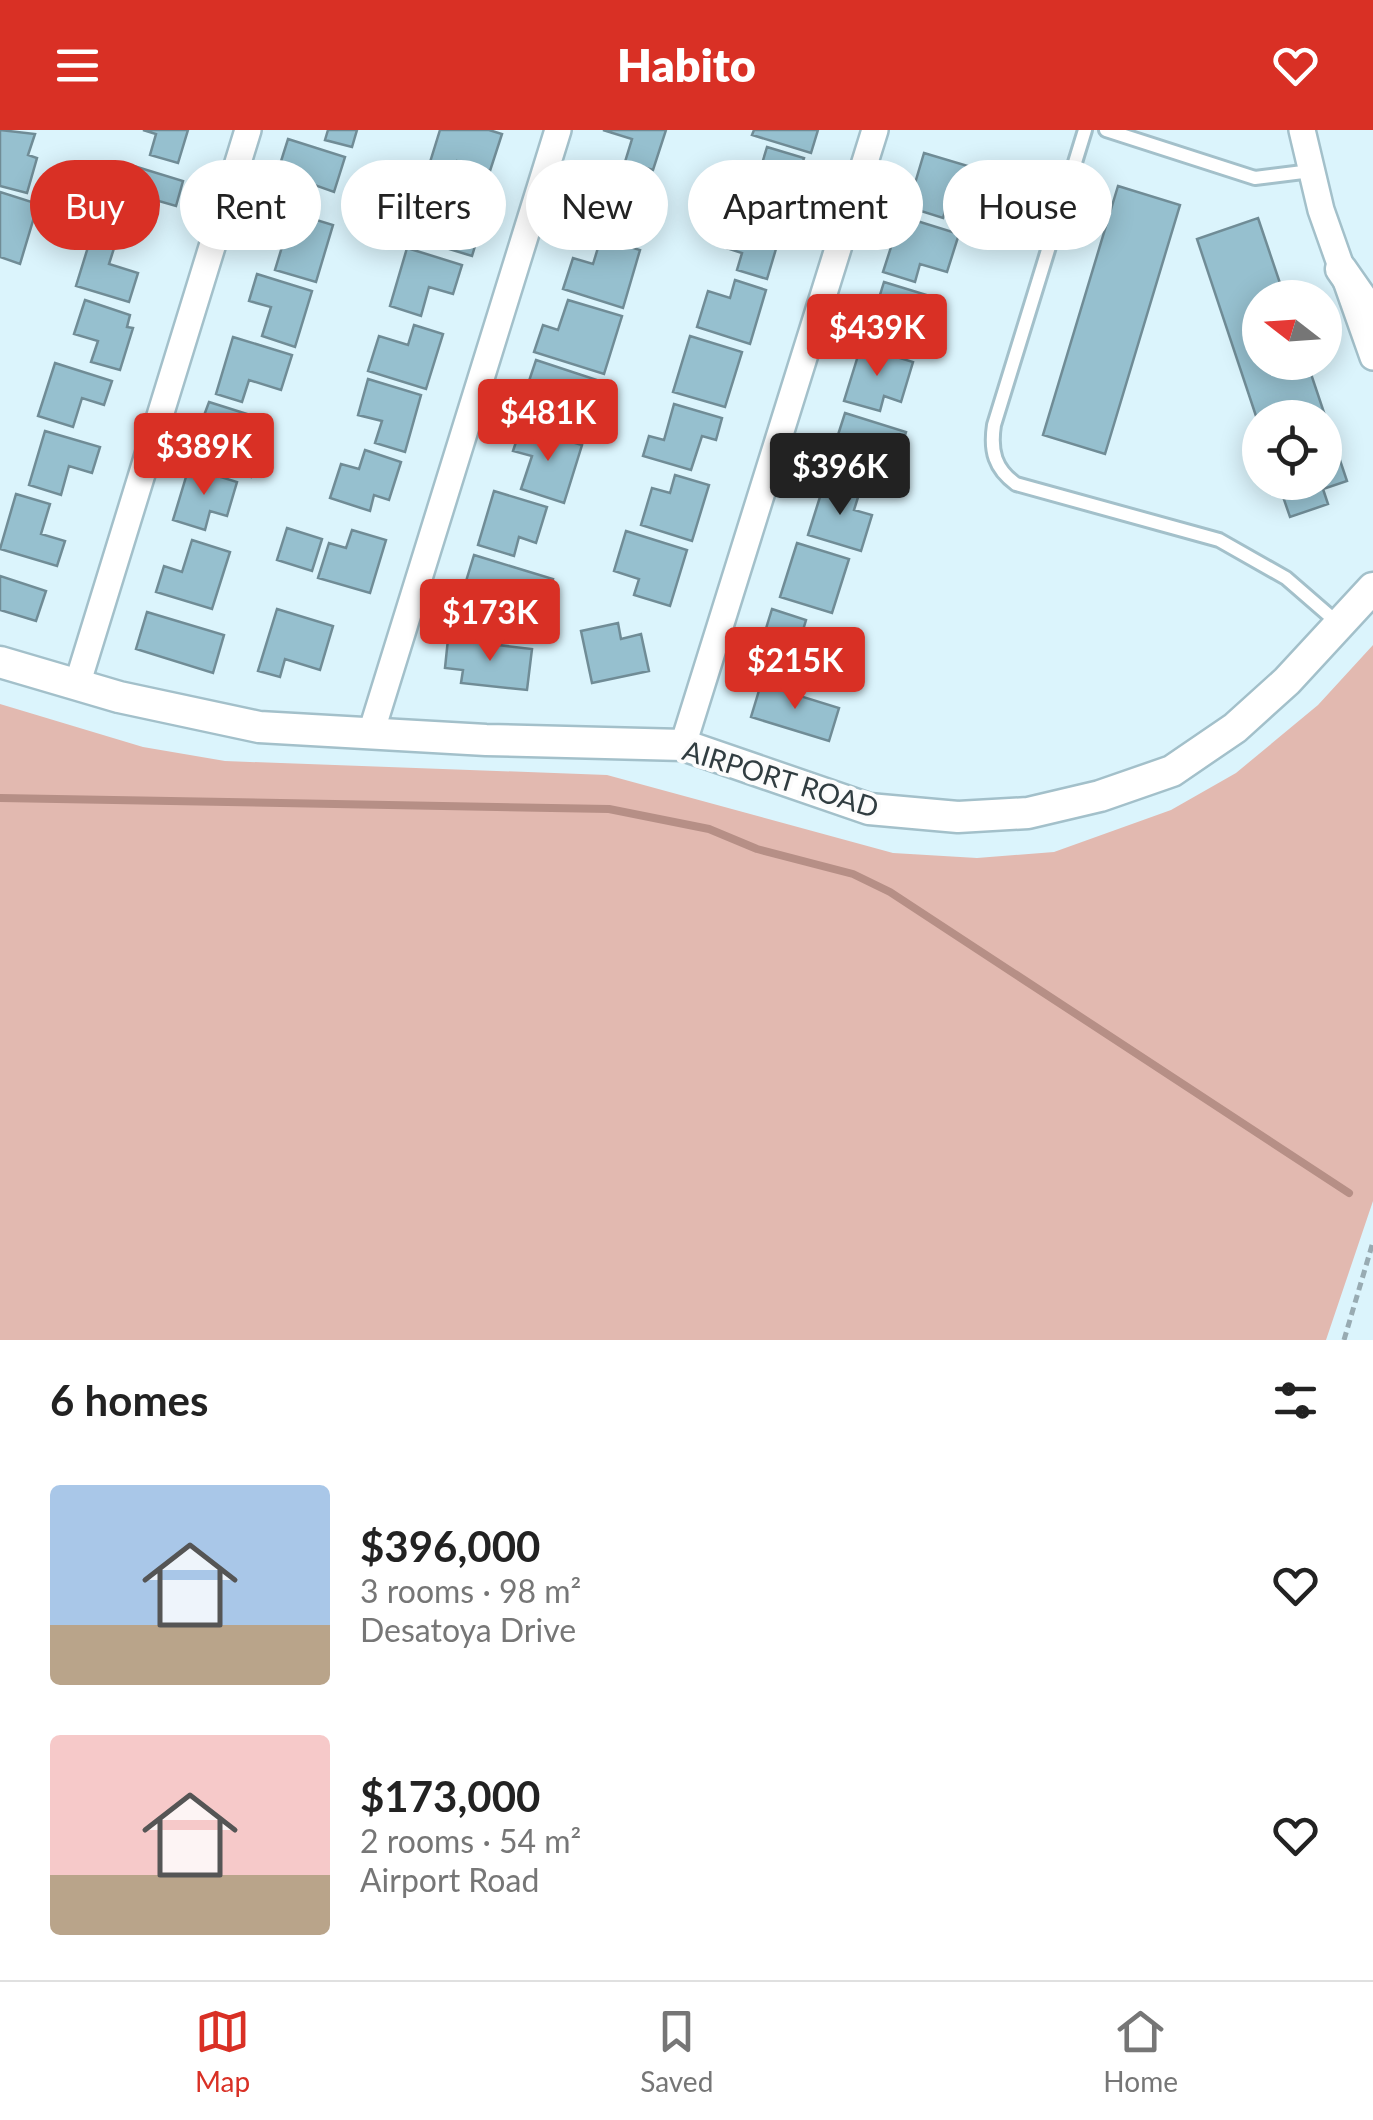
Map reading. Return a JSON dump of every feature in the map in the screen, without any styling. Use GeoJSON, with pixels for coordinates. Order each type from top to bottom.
{"type":"FeatureCollection","features":[{"type":"Feature","properties":{"kind":"street"},"geometry":{"type":"LineString","coordinates":[[77,684],[248,130]]}},
{"type":"Feature","properties":{"kind":"street"},"geometry":{"type":"LineString","coordinates":[[371,733],[558,130]]}},
{"type":"Feature","properties":{"kind":"street"},"geometry":{"type":"LineString","coordinates":[[683,746],[876,130]]}},
{"type":"Feature","properties":{"kind":"street"},"geometry":{"type":"LineString","coordinates":[[1302,130],[1341,269],[1373,357]]}},
{"type":"Feature","properties":{"kind":"street"},"geometry":{"type":"LineString","coordinates":[[1341,269],[1373,315]]}},
{"type":"Feature","properties":{"kind":"street","name":"AIRPORT ROAD"},"geometry":{"type":"LineString","coordinates":[[0,662],[259,728],[683,746],[869,810],[958,818],[1028,813],[1100,796],[1172,771],[1235,728],[1288,681],[1373,588]]}},
{"type":"Feature","properties":{"kind":"lane"},"geometry":{"type":"LineString","coordinates":[[1085,130],[994,425],[994,458],[1004,475],[1016,484],[1219,540],[1286,578],[1339,624]]}},
{"type":"Feature","properties":{"kind":"lane"},"geometry":{"type":"LineString","coordinates":[[1106,130],[1255,178],[1311,171]]}},
{"type":"Feature","properties":{"kind":"path"},"geometry":{"type":"LineString","coordinates":[[1344,1340],[1373,1242]]}},
{"type":"Feature","properties":{"kind":"shaded area"},"geometry":{"type":"Polygon","coordinates":[[[1373,645],[1373,1201],[1326,1340],[0,1340],[0,704],[143,747],[225,761],[607,775],[893,853],[977,858],[1054,852],[1171,810],[1236,773],[1318,705],[1373,645]]]}},
{"type":"Feature","properties":{"kind":"building"},"geometry":{"type":"Polygon","coordinates":[[[0,130],[35,134],[28,155],[37,158],[30,160],[27,193],[0,186],[0,130]]]}},
{"type":"Feature","properties":{"kind":"building"},"geometry":{"type":"Polygon","coordinates":[[[143,130],[188,130],[178,163],[150,155],[156,134],[143,130]]]}},
{"type":"Feature","properties":{"kind":"building"},"geometry":{"type":"Polygon","coordinates":[[[328,130],[357,130],[352,147],[325,140],[328,130]]]}},
{"type":"Feature","properties":{"kind":"building"},"geometry":{"type":"Polygon","coordinates":[[[440,130],[489,130],[502,134],[494,160],[431,160],[440,130]]]}},
{"type":"Feature","properties":{"kind":"building"},"geometry":{"type":"Polygon","coordinates":[[[603,130],[666,130],[656,160],[626,160],[632,139],[603,130]]]}},
{"type":"Feature","properties":{"kind":"building"},"geometry":{"type":"Polygon","coordinates":[[[754,130],[818,130],[811,153],[752,135],[754,130]]]}},
{"type":"Feature","properties":{"kind":"building"},"geometry":{"type":"Polygon","coordinates":[[[288,139],[345,157],[334,192],[321,187],[321,160],[281,160],[288,139]]]}},
{"type":"Feature","properties":{"kind":"building"},"geometry":{"type":"Polygon","coordinates":[[[767,147],[804,158],[803,160],[763,160],[767,147]]]}},
{"type":"Feature","properties":{"kind":"building"},"geometry":{"type":"Polygon","coordinates":[[[924,153],[948,160],[943,160],[943,218],[923,212],[924,153]]]}},
{"type":"Feature","properties":{"kind":"building"},"geometry":{"type":"Polygon","coordinates":[[[160,174],[180,180],[176,206],[160,201],[160,174]]]}},
{"type":"Feature","properties":{"kind":"building"},"geometry":{"type":"Polygon","coordinates":[[[1118,186],[1180,205],[1105,454],[1043,435],[1099,250],[1112,250],[1112,206],[1118,186]]]}},
{"type":"Feature","properties":{"kind":"building"},"geometry":{"type":"Polygon","coordinates":[[[0,192],[30,201],[30,231],[20,264],[0,257],[0,192]]]}},
{"type":"Feature","properties":{"kind":"building"},"geometry":{"type":"Polygon","coordinates":[[[1258,218],[1279,280],[1242,280],[1242,374],[1197,239],[1258,218]]]}},
{"type":"Feature","properties":{"kind":"building"},"geometry":{"type":"Polygon","coordinates":[[[321,221],[333,225],[316,282],[275,270],[281,250],[321,250],[321,221]]]}},
{"type":"Feature","properties":{"kind":"building"},"geometry":{"type":"Polygon","coordinates":[[[923,223],[943,229],[943,250],[954,250],[947,272],[920,264],[915,282],[883,272],[890,250],[923,250],[923,223]]]}},
{"type":"Feature","properties":{"kind":"building"},"geometry":{"type":"Polygon","coordinates":[[[87,250],[113,250],[109,264],[138,273],[129,302],[76,286],[87,250]]]}},
{"type":"Feature","properties":{"kind":"building"},"geometry":{"type":"Polygon","coordinates":[[[406,250],[462,265],[453,294],[429,287],[421,316],[390,306],[406,250]]]}},
{"type":"Feature","properties":{"kind":"building"},"geometry":{"type":"Polygon","coordinates":[[[452,250],[474,250],[472,256],[452,250]]]}},
{"type":"Feature","properties":{"kind":"building"},"geometry":{"type":"Polygon","coordinates":[[[597,250],[640,250],[623,308],[563,289],[573,258],[593,264],[597,250]]]}},
{"type":"Feature","properties":{"kind":"building"},"geometry":{"type":"Polygon","coordinates":[[[733,250],[776,250],[767,279],[737,270],[742,253],[733,250]]]}},
{"type":"Feature","properties":{"kind":"building"},"geometry":{"type":"Polygon","coordinates":[[[257,274],[312,291],[295,347],[262,336],[271,307],[249,301],[257,274]]]}},
{"type":"Feature","properties":{"kind":"building"},"geometry":{"type":"Polygon","coordinates":[[[735,280],[766,290],[750,344],[697,327],[708,291],[730,298],[735,280]]]}},
{"type":"Feature","properties":{"kind":"building"},"geometry":{"type":"Polygon","coordinates":[[[884,282],[943,300],[925,357],[884,345],[892,317],[875,311],[884,282]]]}},
{"type":"Feature","properties":{"kind":"building"},"geometry":{"type":"Polygon","coordinates":[[[85,300],[130,315],[127,327],[133,328],[120,370],[91,362],[98,341],[74,334],[85,300]]]}},
{"type":"Feature","properties":{"kind":"building"},"geometry":{"type":"Polygon","coordinates":[[[568,300],[622,316],[604,374],[534,352],[543,325],[558,330],[568,300]]]}},
{"type":"Feature","properties":{"kind":"building"},"geometry":{"type":"Polygon","coordinates":[[[414,325],[443,334],[426,389],[368,371],[379,336],[408,345],[414,325]]]}},
{"type":"Feature","properties":{"kind":"building"},"geometry":{"type":"Polygon","coordinates":[[[690,336],[742,352],[725,407],[673,392],[690,336]]]}},
{"type":"Feature","properties":{"kind":"building"},"geometry":{"type":"Polygon","coordinates":[[[233,337],[292,355],[281,390],[249,380],[242,402],[216,394],[233,337]]]}},
{"type":"Feature","properties":{"kind":"building"},"geometry":{"type":"Polygon","coordinates":[[[861,346],[913,362],[901,402],[884,396],[880,411],[844,401],[861,346]]]}},
{"type":"Feature","properties":{"kind":"building"},"geometry":{"type":"Polygon","coordinates":[[[536,360],[603,382],[585,438],[538,423],[547,393],[527,387],[536,360]]]}},
{"type":"Feature","properties":{"kind":"building"},"geometry":{"type":"Polygon","coordinates":[[[55,363],[112,381],[104,405],[82,398],[73,427],[38,416],[55,363]]]}},
{"type":"Feature","properties":{"kind":"building"},"geometry":{"type":"Polygon","coordinates":[[[368,379],[421,395],[405,452],[375,443],[382,421],[358,415],[368,379]]]}},
{"type":"Feature","properties":{"kind":"building"},"geometry":{"type":"Polygon","coordinates":[[[1244,380],[1313,380],[1320,400],[1251,400],[1244,380]]]}},
{"type":"Feature","properties":{"kind":"building"},"geometry":{"type":"Polygon","coordinates":[[[209,402],[269,421],[251,477],[212,464],[221,436],[199,429],[209,402]]]}},
{"type":"Feature","properties":{"kind":"building"},"geometry":{"type":"Polygon","coordinates":[[[674,404],[722,418],[716,440],[702,436],[691,470],[643,456],[649,436],[664,440],[674,404]]]}},
{"type":"Feature","properties":{"kind":"building"},"geometry":{"type":"Polygon","coordinates":[[[845,413],[906,432],[888,489],[845,476],[855,443],[837,438],[845,413]]]}},
{"type":"Feature","properties":{"kind":"building"},"geometry":{"type":"Polygon","coordinates":[[[521,427],[582,445],[564,503],[521,489],[532,456],[513,451],[521,427]]]}},
{"type":"Feature","properties":{"kind":"building"},"geometry":{"type":"Polygon","coordinates":[[[45,431],[100,447],[92,473],[69,466],[61,495],[29,485],[45,431]]]}},
{"type":"Feature","properties":{"kind":"building"},"geometry":{"type":"Polygon","coordinates":[[[365,450],[401,462],[389,500],[374,495],[370,511],[330,498],[341,464],[359,469],[365,450]]]}},
{"type":"Feature","properties":{"kind":"building"},"geometry":{"type":"Polygon","coordinates":[[[189,467],[237,482],[227,516],[210,511],[205,530],[173,520],[189,467]]]}},
{"type":"Feature","properties":{"kind":"building"},"geometry":{"type":"Polygon","coordinates":[[[675,475],[709,485],[692,541],[641,525],[652,488],[670,493],[675,475]]]}},
{"type":"Feature","properties":{"kind":"building"},"geometry":{"type":"Polygon","coordinates":[[[825,481],[860,491],[854,510],[872,515],[861,551],[808,535],[825,481]]]}},
{"type":"Feature","properties":{"kind":"building"},"geometry":{"type":"Polygon","coordinates":[[[494,491],[547,507],[536,543],[519,537],[514,556],[478,545],[494,491]]]}},
{"type":"Feature","properties":{"kind":"building"},"geometry":{"type":"Polygon","coordinates":[[[16,494],[50,504],[41,534],[65,541],[57,566],[0,549],[16,494]]]}},
{"type":"Feature","properties":{"kind":"building"},"geometry":{"type":"Polygon","coordinates":[[[1284,500],[1327,500],[1328,504],[1290,517],[1284,500]]]}},
{"type":"Feature","properties":{"kind":"building"},"geometry":{"type":"Polygon","coordinates":[[[287,528],[322,539],[312,571],[277,560],[287,528]]]}},
{"type":"Feature","properties":{"kind":"building"},"geometry":{"type":"Polygon","coordinates":[[[352,530],[386,540],[370,593],[318,578],[329,543],[346,548],[352,530]]]}},
{"type":"Feature","properties":{"kind":"building"},"geometry":{"type":"Polygon","coordinates":[[[626,531],[687,550],[670,606],[634,595],[639,579],[614,571],[626,531]]]}},
{"type":"Feature","properties":{"kind":"building"},"geometry":{"type":"Polygon","coordinates":[[[192,540],[230,552],[212,609],[156,592],[164,566],[182,572],[192,540]]]}},
{"type":"Feature","properties":{"kind":"building"},"geometry":{"type":"Polygon","coordinates":[[[797,543],[849,559],[832,613],[780,597],[797,543]]]}},
{"type":"Feature","properties":{"kind":"building"},"geometry":{"type":"Polygon","coordinates":[[[474,555],[553,579],[548,595],[524,588],[512,628],[457,611],[474,555]]]}},
{"type":"Feature","properties":{"kind":"building"},"geometry":{"type":"Polygon","coordinates":[[[0,576],[46,591],[36,621],[0,610],[0,576]]]}},
{"type":"Feature","properties":{"kind":"building"},"geometry":{"type":"Polygon","coordinates":[[[277,609],[333,626],[320,670],[285,659],[280,677],[258,671],[277,609]]]}},
{"type":"Feature","properties":{"kind":"building"},"geometry":{"type":"Polygon","coordinates":[[[772,609],[806,620],[801,637],[818,643],[808,677],[756,661],[772,609]]]}},
{"type":"Feature","properties":{"kind":"building"},"geometry":{"type":"Polygon","coordinates":[[[147,612],[224,635],[213,673],[136,649],[147,612]]]}},
{"type":"Feature","properties":{"kind":"building"},"geometry":{"type":"Polygon","coordinates":[[[618,623],[621,639],[641,634],[649,671],[592,683],[581,631],[618,623]]]}},
{"type":"Feature","properties":{"kind":"building"},"geometry":{"type":"Polygon","coordinates":[[[448,639],[532,649],[527,690],[461,683],[463,670],[445,668],[448,639]]]}},
{"type":"Feature","properties":{"kind":"building"},"geometry":{"type":"Polygon","coordinates":[[[761,684],[839,708],[829,741],[751,717],[761,684]]]}},
{"type":"Feature","properties":{"kind":"waterway"},"geometry":{"type":"LineString","coordinates":[[0,798],[609,809],[709,829],[757,849],[853,874],[890,892],[1349,1193]]}}]}
